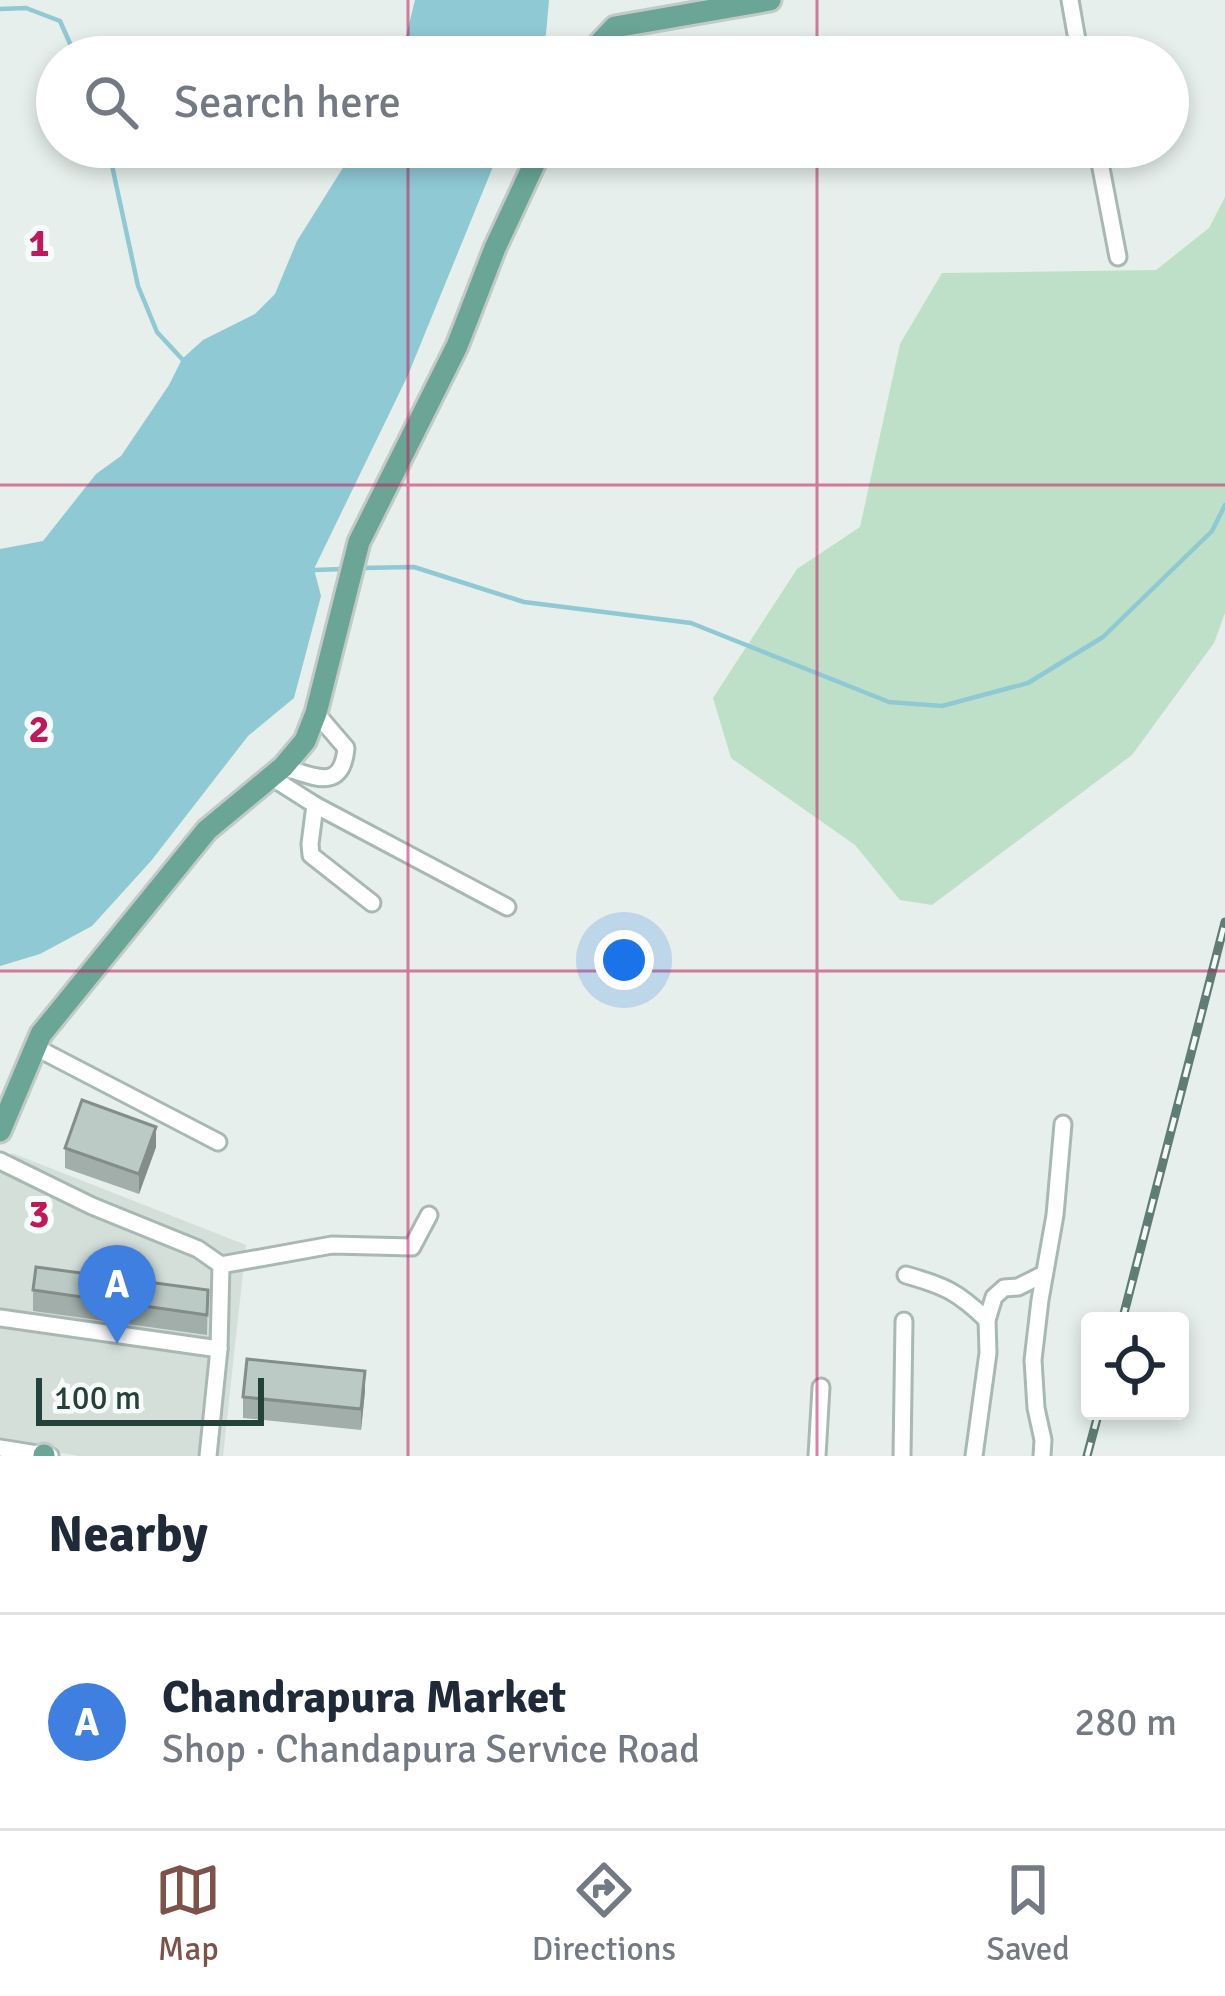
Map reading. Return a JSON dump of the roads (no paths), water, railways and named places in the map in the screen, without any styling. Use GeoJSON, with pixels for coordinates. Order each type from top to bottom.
{"type":"FeatureCollection","features":[{"type":"Feature","properties":{"kind":"main road"},"geometry":{"type":"LineString","coordinates":[[607,36],[615,27],[770,0]]}},
{"type":"Feature","properties":{"kind":"main road"},"geometry":{"type":"LineString","coordinates":[[0,1090],[15,1064],[207,830],[277,772],[305,742],[359,542],[458,346],[532,168]]}},
{"type":"Feature","properties":{"kind":"main road"},"geometry":{"type":"LineString","coordinates":[[0,1131],[38,1040]]}},
{"type":"Feature","properties":{"kind":"street"},"geometry":{"type":"LineString","coordinates":[[1070,0],[1077,36]]}},
{"type":"Feature","properties":{"kind":"street"},"geometry":{"type":"LineString","coordinates":[[1101,168],[1118,257]]}},
{"type":"Feature","properties":{"kind":"street"},"geometry":{"type":"LineString","coordinates":[[277,772],[322,779],[334,776],[345,764],[346,748],[316,713]]}},
{"type":"Feature","properties":{"kind":"street"},"geometry":{"type":"LineString","coordinates":[[277,772],[315,805],[507,907]]}},
{"type":"Feature","properties":{"kind":"street"},"geometry":{"type":"LineString","coordinates":[[315,805],[311,855],[372,903]]}},
{"type":"Feature","properties":{"kind":"street"},"geometry":{"type":"LineString","coordinates":[[38,1040],[218,1142]]}},
{"type":"Feature","properties":{"kind":"street"},"geometry":{"type":"LineString","coordinates":[[1042,1456],[1033,1360],[1064,1124]]}},
{"type":"Feature","properties":{"kind":"street"},"geometry":{"type":"LineString","coordinates":[[0,1161],[198,1250],[221,1265],[332,1245],[412,1247],[429,1215]]}},
{"type":"Feature","properties":{"kind":"street"},"geometry":{"type":"LineString","coordinates":[[208,1456],[219,1349],[221,1265]]}},
{"type":"Feature","properties":{"kind":"street"},"geometry":{"type":"LineString","coordinates":[[974,1456],[988,1354],[987,1320],[994,1297],[1004,1288],[1018,1287],[1044,1274]]}},
{"type":"Feature","properties":{"kind":"street"},"geometry":{"type":"LineString","coordinates":[[906,1275],[946,1287],[987,1320]]}},
{"type":"Feature","properties":{"kind":"street"},"geometry":{"type":"LineString","coordinates":[[0,1318],[219,1349]]}},
{"type":"Feature","properties":{"kind":"street"},"geometry":{"type":"LineString","coordinates":[[902,1456],[904,1321]]}},
{"type":"Feature","properties":{"kind":"street"},"geometry":{"type":"LineString","coordinates":[[817,1456],[821,1387]]}},
{"type":"Feature","properties":{"kind":"street"},"geometry":{"type":"LineString","coordinates":[[0,1448],[47,1455]]}},
{"type":"Feature","properties":{"kind":"water"},"geometry":{"type":"Polygon","coordinates":[[[415,0],[549,0],[545,36],[406,36],[415,0]]]}},
{"type":"Feature","properties":{"kind":"water"},"geometry":{"type":"Polygon","coordinates":[[[343,168],[492,168],[408,375],[314,569],[321,596],[294,698],[248,736],[151,861],[92,926],[40,954],[0,966],[0,549],[43,541],[96,474],[121,456],[182,359],[203,340],[255,314],[275,294],[297,241],[343,168]]]}},
{"type":"Feature","properties":{"kind":"waterway"},"geometry":{"type":"LineString","coordinates":[[0,9],[26,8],[60,21],[67,36]]}},
{"type":"Feature","properties":{"kind":"waterway"},"geometry":{"type":"LineString","coordinates":[[113,168],[138,286],[157,332],[182,359]]}},
{"type":"Feature","properties":{"kind":"waterway"},"geometry":{"type":"LineString","coordinates":[[362,568],[414,567],[524,602],[691,623],[889,702],[942,706],[1028,683],[1103,637],[1212,531],[1225,505]]}},
{"type":"Feature","properties":{"kind":"waterway"},"geometry":{"type":"LineString","coordinates":[[314,570],[344,569]]}},
{"type":"Feature","properties":{"kind":"railway"},"geometry":{"type":"LineString","coordinates":[[1124,1312],[1225,922]]}},
{"type":"Feature","properties":{"kind":"railway"},"geometry":{"type":"LineString","coordinates":[[1087,1456],[1097,1420]]}},
{"type":"Feature","properties":{"kind":"place","name":"Chandrapura Market"},"geometry":{"type":"Point","coordinates":[117,1344]}}]}
